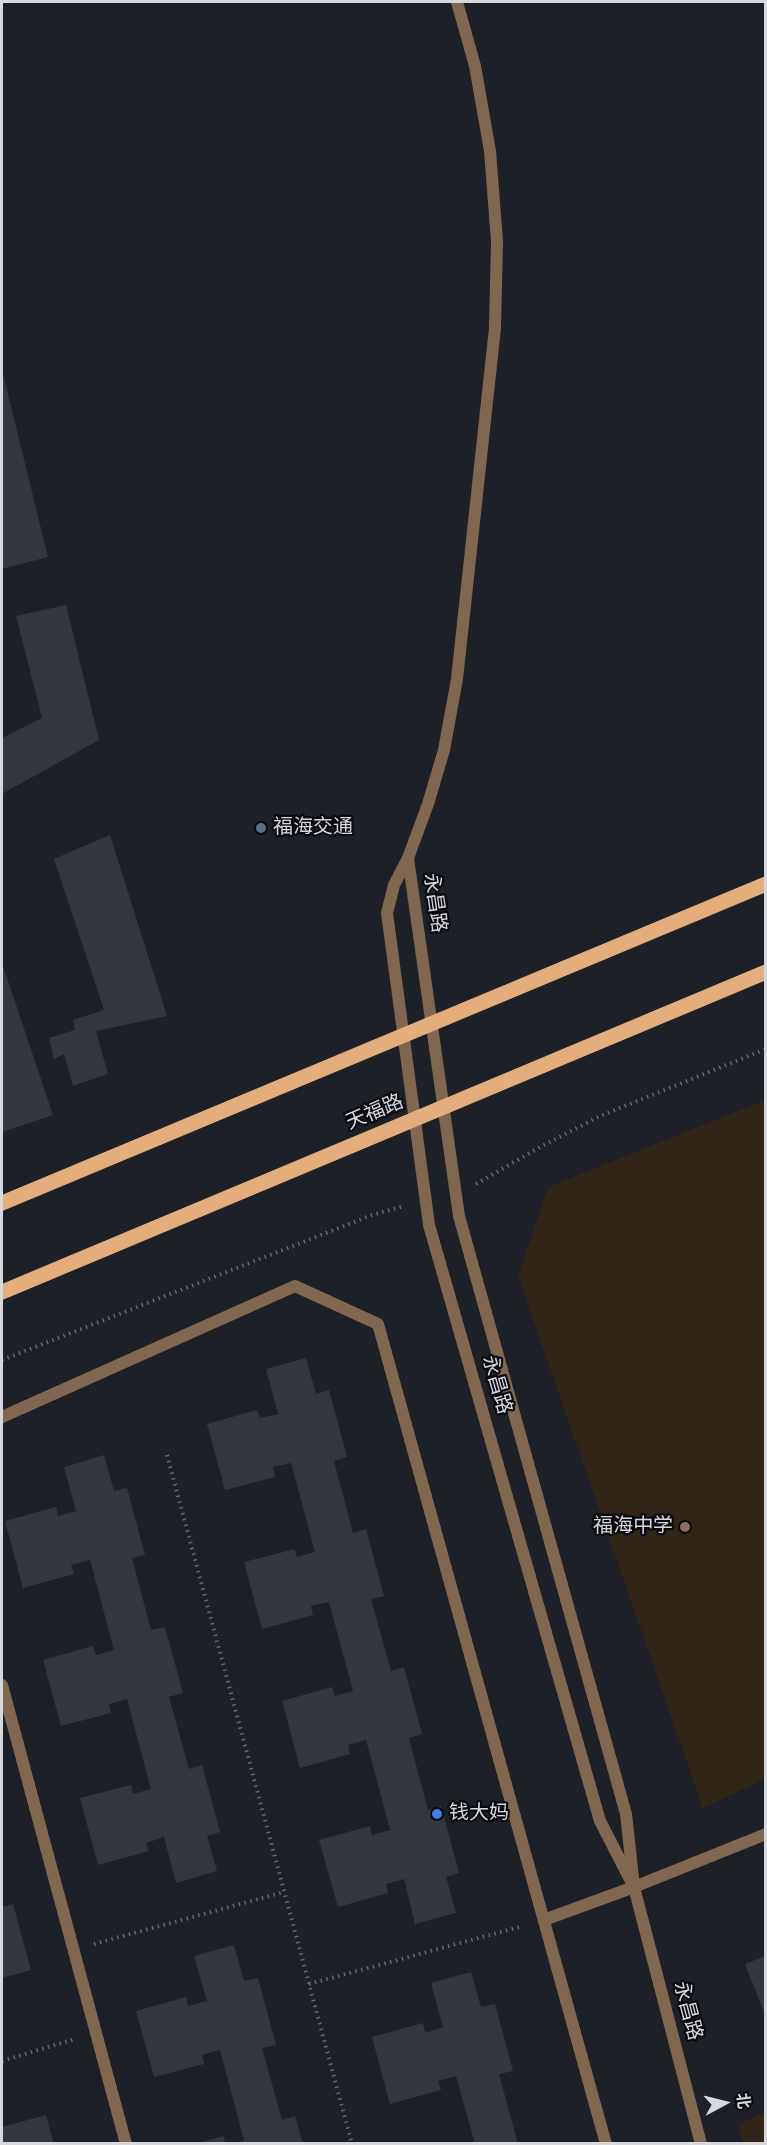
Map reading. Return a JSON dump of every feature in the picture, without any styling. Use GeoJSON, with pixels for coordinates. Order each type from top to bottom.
{"type":"FeatureCollection","features":[{"type":"Feature","properties":{"kind":"main road"},"geometry":{"type":"LineString","coordinates":[[2,1203],[765,884]]}},
{"type":"Feature","properties":{"kind":"main road","name":"天福路"},"geometry":{"type":"LineString","coordinates":[[2,1292],[765,972]]}},
{"type":"Feature","properties":{"kind":"street"},"geometry":{"type":"LineString","coordinates":[[408,858],[428,804],[444,750],[457,679],[495,328],[497,241],[490,151],[475,66],[457,2]]}},
{"type":"Feature","properties":{"kind":"street","name":"永昌路"},"geometry":{"type":"LineString","coordinates":[[408,858],[462,1227],[626,1814],[634,1887],[701,2144]]}},
{"type":"Feature","properties":{"kind":"street","name":"永昌路"},"geometry":{"type":"LineString","coordinates":[[408,858],[394,885],[387,913],[429,1225],[600,1821],[634,1887]]}},
{"type":"Feature","properties":{"kind":"street"},"geometry":{"type":"LineString","coordinates":[[2,1417],[295,1286],[378,1324],[606,2144]]}},
{"type":"Feature","properties":{"kind":"street"},"geometry":{"type":"LineString","coordinates":[[2,1685],[126,2144]]}},
{"type":"Feature","properties":{"kind":"street"},"geometry":{"type":"LineString","coordinates":[[544,1920],[634,1887],[765,1834]]}},
{"type":"Feature","properties":{"kind":"path"},"geometry":{"type":"LineString","coordinates":[[456,1197],[542,1146],[600,1116],[765,1049]]}},
{"type":"Feature","properties":{"kind":"path"},"geometry":{"type":"LineString","coordinates":[[2,1360],[372,1215],[426,1201]]}},
{"type":"Feature","properties":{"kind":"path"},"geometry":{"type":"LineString","coordinates":[[167,1455],[352,2144]]}},
{"type":"Feature","properties":{"kind":"path"},"geometry":{"type":"LineString","coordinates":[[73,1950],[284,1892]]}},
{"type":"Feature","properties":{"kind":"path"},"geometry":{"type":"LineString","coordinates":[[309,1984],[544,1920]]}},
{"type":"Feature","properties":{"kind":"path"},"geometry":{"type":"LineString","coordinates":[[2,2061],[96,2033]]}},
{"type":"Feature","properties":{"kind":"shaded area","name":"福海中学"},"geometry":{"type":"Polygon","coordinates":[[[765,1100],[765,1779],[703,1808],[518,1276],[548,1187],[765,1100]]]}},
{"type":"Feature","properties":{"kind":"shaded area"},"geometry":{"type":"Polygon","coordinates":[[[765,2112],[765,2143],[743,2143],[738,2125],[765,2112]]]}},
{"type":"Feature","properties":{"kind":"building"},"geometry":{"type":"Polygon","coordinates":[[[2,370],[48,557],[2,569],[2,370]]]}},
{"type":"Feature","properties":{"kind":"building"},"geometry":{"type":"Polygon","coordinates":[[[66,605],[99,740],[2,794],[2,738],[42,718],[16,616],[66,605]]]}},
{"type":"Feature","properties":{"kind":"building"},"geometry":{"type":"Polygon","coordinates":[[[110,835],[167,1016],[96,1031],[108,1074],[73,1086],[64,1054],[54,1059],[49,1038],[75,1030],[73,1020],[104,1010],[54,859],[110,835]]]}},
{"type":"Feature","properties":{"kind":"building"},"geometry":{"type":"Polygon","coordinates":[[[2,963],[53,1115],[2,1132],[2,963]]]}},
{"type":"Feature","properties":{"kind":"building"},"geometry":{"type":"Polygon","coordinates":[[[306,1358],[316,1394],[329,1390],[347,1457],[334,1461],[353,1533],[366,1529],[384,1596],[371,1599],[391,1671],[404,1667],[422,1734],[409,1738],[428,1810],[441,1806],[459,1873],[446,1877],[456,1913],[415,1924],[404,1879],[386,1884],[388,1893],[338,1907],[319,1840],[370,1826],[372,1835],[390,1830],[366,1740],[348,1745],[350,1754],[300,1768],[282,1701],[332,1687],[335,1696],[353,1691],[329,1602],[311,1606],[313,1615],[262,1629],[244,1562],[295,1549],[297,1557],[315,1552],[291,1463],[273,1467],[275,1477],[225,1490],[207,1424],[257,1410],[260,1418],[278,1414],[266,1369],[306,1358]]]}},
{"type":"Feature","properties":{"kind":"building"},"geometry":{"type":"Polygon","coordinates":[[[104,1455],[114,1491],[127,1488],[145,1555],[132,1558],[151,1630],[165,1627],[183,1693],[169,1697],[189,1769],[202,1765],[220,1832],[207,1836],[217,1871],[176,1883],[164,1837],[146,1843],[149,1851],[98,1865],[80,1798],[131,1785],[133,1794],[151,1789],[127,1699],[109,1704],[111,1713],[61,1726],[43,1660],[93,1646],[96,1655],[114,1650],[90,1560],[71,1565],[74,1574],[23,1588],[5,1521],[56,1507],[58,1516],[76,1511],[64,1467],[104,1455]]]}},
{"type":"Feature","properties":{"kind":"building"},"geometry":{"type":"Polygon","coordinates":[[[13,1904],[31,1970],[2,1978],[2,1907],[13,1904]]]}},
{"type":"Feature","properties":{"kind":"building"},"geometry":{"type":"Polygon","coordinates":[[[234,1945],[244,1981],[258,1978],[276,2045],[262,2048],[282,2120],[295,2116],[303,2144],[233,2144],[244,2140],[220,2050],[202,2055],[204,2064],[154,2077],[136,2011],[186,1997],[188,2006],[207,2001],[194,1956],[234,1945]]]}},
{"type":"Feature","properties":{"kind":"building"},"geometry":{"type":"Polygon","coordinates":[[[765,1956],[765,2014],[745,1964],[765,1956]]]}},
{"type":"Feature","properties":{"kind":"building"},"geometry":{"type":"Polygon","coordinates":[[[471,1972],[481,2007],[495,2004],[513,2071],[499,2074],[518,2144],[475,2144],[456,2076],[438,2081],[441,2090],[390,2104],[372,2037],[423,2023],[425,2033],[443,2027],[431,1983],[471,1972]]]}},
{"type":"Feature","properties":{"kind":"building"},"geometry":{"type":"Polygon","coordinates":[[[46,2115],[54,2144],[2,2144],[2,2127],[46,2115]]]}},
{"type":"Feature","properties":{"kind":"building"},"geometry":{"type":"Polygon","coordinates":[[[224,2136],[225,2144],[198,2144],[198,2143],[224,2136]]]}},
{"type":"Feature","properties":{"kind":"place","name":"福海交通"},"geometry":{"type":"Point","coordinates":[261,828]}},
{"type":"Feature","properties":{"kind":"place","name":"福海中学"},"geometry":{"type":"Point","coordinates":[685,1527]}},
{"type":"Feature","properties":{"kind":"place","name":"钱大妈"},"geometry":{"type":"Point","coordinates":[437,1814]}}]}
